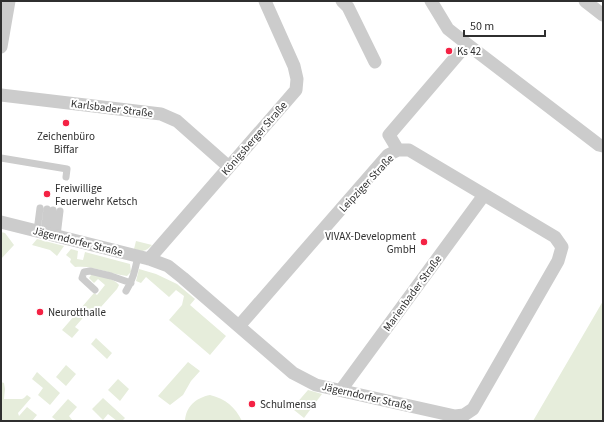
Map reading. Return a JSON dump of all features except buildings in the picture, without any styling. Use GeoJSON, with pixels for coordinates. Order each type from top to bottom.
{"type":"FeatureCollection","features":[{"type":"Feature","properties":{"kind":"street"},"geometry":{"type":"LineString","coordinates":[[1,47],[9,1]]}},
{"type":"Feature","properties":{"kind":"street","name":"Königsberger Straße"},"geometry":{"type":"LineString","coordinates":[[143,258],[229,167],[296,90],[297,79],[294,66],[265,1]]}},
{"type":"Feature","properties":{"kind":"street"},"geometry":{"type":"LineString","coordinates":[[342,1],[348,7],[376,62]]}},
{"type":"Feature","properties":{"kind":"street"},"geometry":{"type":"LineString","coordinates":[[431,1],[448,29],[599,145],[603,146]]}},
{"type":"Feature","properties":{"kind":"street"},"geometry":{"type":"LineString","coordinates":[[584,1],[603,15]]}},
{"type":"Feature","properties":{"kind":"street"},"geometry":{"type":"LineString","coordinates":[[398,150],[389,135],[467,44]]}},
{"type":"Feature","properties":{"kind":"street","name":"Karlsbader Straße"},"geometry":{"type":"LineString","coordinates":[[1,95],[161,114],[177,121],[229,167]]}},
{"type":"Feature","properties":{"kind":"street","name":"Leipziger Straße"},"geometry":{"type":"LineString","coordinates":[[239,326],[388,156],[398,150],[409,150],[556,237],[562,247]]}},
{"type":"Feature","properties":{"kind":"street","name":"Marienbader Straße"},"geometry":{"type":"LineString","coordinates":[[341,390],[484,195]]}},
{"type":"Feature","properties":{"kind":"street","name":"Jägerndorfer Straße"},"geometry":{"type":"LineString","coordinates":[[1,222],[143,258],[168,266],[293,373],[316,385],[455,416],[464,415],[473,409],[558,260],[562,247]]}},
{"type":"Feature","properties":{"kind":"lane"},"geometry":{"type":"LineString","coordinates":[[1,158],[67,169],[56,176],[53,167]]}},
{"type":"Feature","properties":{"kind":"lane"},"geometry":{"type":"LineString","coordinates":[[47,234],[50,209],[47,234]]}},
{"type":"Feature","properties":{"kind":"lane"},"geometry":{"type":"LineString","coordinates":[[126,291],[143,258]]}},
{"type":"Feature","properties":{"kind":"lane"},"geometry":{"type":"LineString","coordinates":[[95,290],[82,278],[84,272],[90,271],[131,283]]}},
{"type":"Feature","properties":{"kind":"green space"},"geometry":{"type":"Polygon","coordinates":[[[1,232],[5,233],[14,245],[1,259],[1,232]]]}},
{"type":"Feature","properties":{"kind":"green space"},"geometry":{"type":"Polygon","coordinates":[[[37,239],[64,246],[57,256],[50,250],[32,245],[37,239]]]}},
{"type":"Feature","properties":{"kind":"green space"},"geometry":{"type":"Polygon","coordinates":[[[136,241],[152,245],[144,251],[140,251],[134,249],[136,241]]]}},
{"type":"Feature","properties":{"kind":"green space"},"geometry":{"type":"Polygon","coordinates":[[[71,249],[78,251],[77,259],[83,260],[85,252],[130,264],[131,272],[127,276],[95,268],[75,267],[70,262],[71,259],[66,255],[71,249]]]}},
{"type":"Feature","properties":{"kind":"green space"},"geometry":{"type":"Polygon","coordinates":[[[139,269],[156,274],[177,284],[195,299],[190,305],[226,336],[210,355],[169,320],[182,305],[184,296],[176,290],[169,297],[146,277],[141,283],[136,281],[139,269]]]}},
{"type":"Feature","properties":{"kind":"green space"},"geometry":{"type":"Polygon","coordinates":[[[91,275],[106,277],[119,285],[92,317],[87,313],[75,327],[79,330],[72,338],[62,330],[94,293],[97,295],[105,285],[98,279],[94,283],[89,278],[91,275]]]}},
{"type":"Feature","properties":{"kind":"green space"},"geometry":{"type":"Polygon","coordinates":[[[603,301],[603,421],[533,421],[603,301]]]}},
{"type":"Feature","properties":{"kind":"green space"},"geometry":{"type":"Polygon","coordinates":[[[96,338],[112,353],[107,359],[91,344],[96,338]]]}},
{"type":"Feature","properties":{"kind":"green space"},"geometry":{"type":"Polygon","coordinates":[[[188,362],[200,371],[191,381],[183,395],[170,405],[158,396],[188,362]]]}},
{"type":"Feature","properties":{"kind":"green space"},"geometry":{"type":"Polygon","coordinates":[[[66,365],[76,374],[66,386],[56,377],[66,365]]]}},
{"type":"Feature","properties":{"kind":"green space"},"geometry":{"type":"Polygon","coordinates":[[[37,372],[60,393],[50,405],[38,395],[43,388],[32,379],[37,372]]]}},
{"type":"Feature","properties":{"kind":"green space"},"geometry":{"type":"Polygon","coordinates":[[[118,379],[129,389],[120,401],[108,390],[118,379]]]}},
{"type":"Feature","properties":{"kind":"green space"},"geometry":{"type":"Polygon","coordinates":[[[1,382],[4,383],[4,399],[22,399],[27,395],[31,398],[18,413],[19,416],[27,407],[37,415],[32,421],[1,421],[1,382]]]}},
{"type":"Feature","properties":{"kind":"green space"},"geometry":{"type":"Polygon","coordinates":[[[308,390],[322,394],[304,418],[294,410],[297,407],[295,405],[308,390]]]}},
{"type":"Feature","properties":{"kind":"green space"},"geometry":{"type":"Polygon","coordinates":[[[210,395],[229,404],[242,421],[185,421],[187,411],[190,407],[200,398],[210,395]]]}},
{"type":"Feature","properties":{"kind":"green space"},"geometry":{"type":"Polygon","coordinates":[[[103,398],[125,418],[122,421],[117,421],[108,414],[103,420],[92,409],[103,398]]]}},
{"type":"Feature","properties":{"kind":"green space"},"geometry":{"type":"Polygon","coordinates":[[[68,399],[77,407],[69,416],[73,421],[57,421],[52,417],[68,399]]]}},
{"type":"Feature","properties":{"kind":"place","name":"Ks 42"},"geometry":{"type":"Point","coordinates":[449,51]}},
{"type":"Feature","properties":{"kind":"place","name":"Zeichenbüro Biffar"},"geometry":{"type":"Point","coordinates":[66,123]}},
{"type":"Feature","properties":{"kind":"place","name":"Freiwillige Feuerwehr Ketsch"},"geometry":{"type":"Point","coordinates":[47,194]}},
{"type":"Feature","properties":{"kind":"place","name":"VIVAX-Development GmbH"},"geometry":{"type":"Point","coordinates":[424,242]}},
{"type":"Feature","properties":{"kind":"place","name":"Neurotthalle"},"geometry":{"type":"Point","coordinates":[40,312]}},
{"type":"Feature","properties":{"kind":"place","name":"Schulmensa"},"geometry":{"type":"Point","coordinates":[252,404]}}]}
